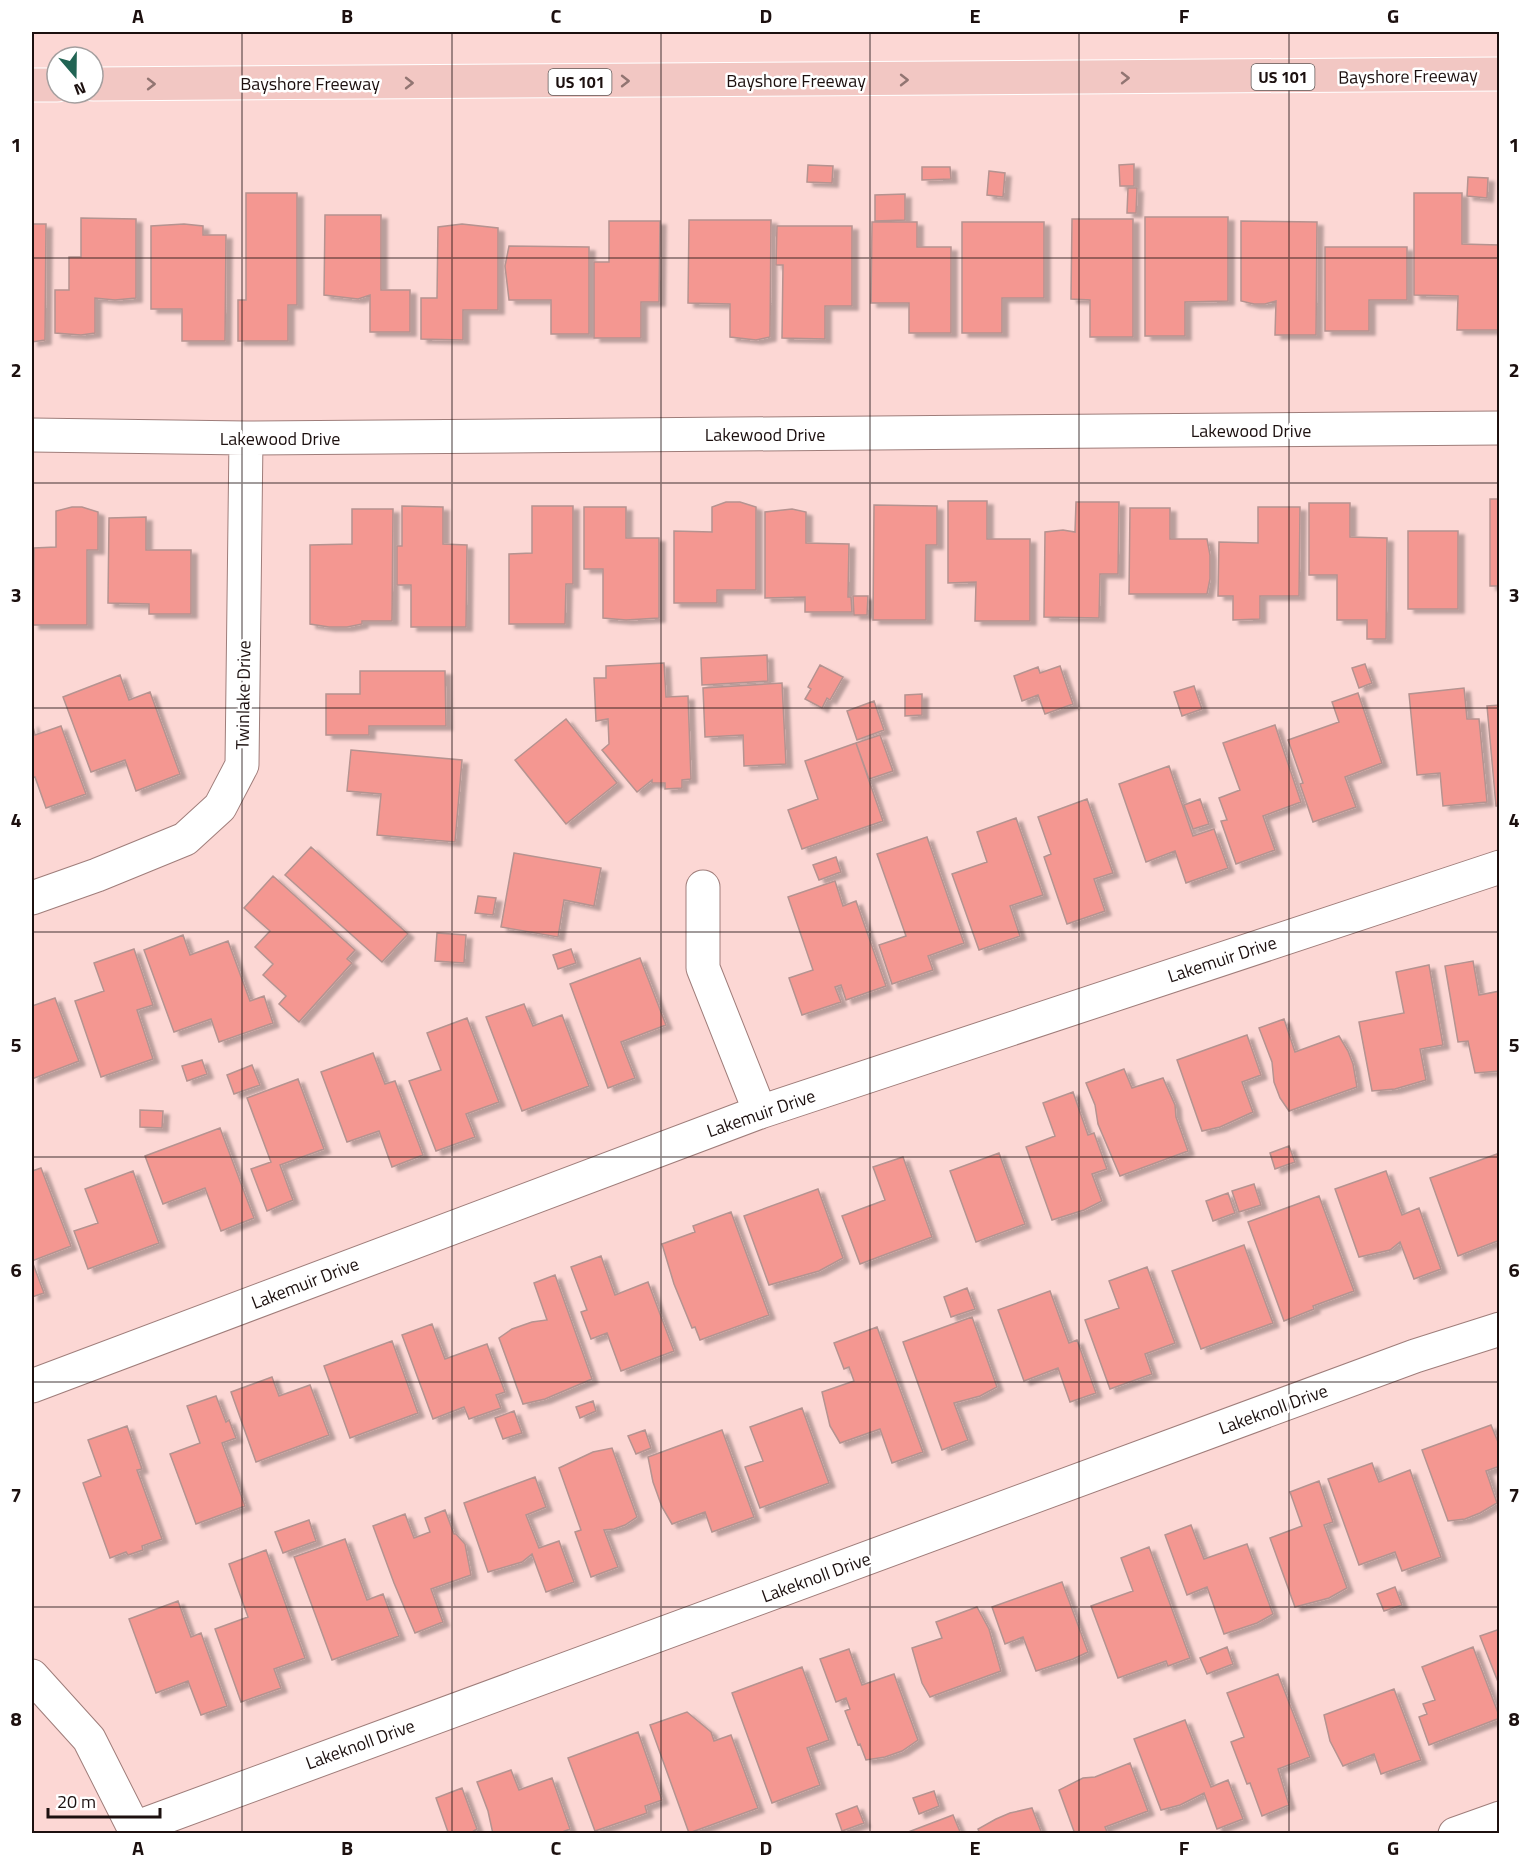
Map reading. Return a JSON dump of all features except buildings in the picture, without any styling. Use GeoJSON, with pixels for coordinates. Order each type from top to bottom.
{"type":"FeatureCollection","features":[{"type":"Feature","properties":{"kind":"highway","name":"Bayshore Freeway"},"geometry":{"type":"LineString","coordinates":[[105,84],[1266,78],[1500,74]]}},
{"type":"Feature","properties":{"kind":"street","name":"Lakewood Drive"},"geometry":{"type":"LineString","coordinates":[[32,435],[246,438],[1500,428]]}},
{"type":"Feature","properties":{"kind":"street","name":"Twinlake Drive"},"geometry":{"type":"LineString","coordinates":[[32,898],[97,875],[185,839],[220,807],[242,765],[246,438]]}},
{"type":"Feature","properties":{"kind":"street","name":"Lakemuir Drive"},"geometry":{"type":"LineString","coordinates":[[32,1386],[759,1112],[1500,867]]}},
{"type":"Feature","properties":{"kind":"street"},"geometry":{"type":"LineString","coordinates":[[703,887],[703,968],[759,1112]]}},
{"type":"Feature","properties":{"kind":"street","name":"Lakeknoll Drive"},"geometry":{"type":"LineString","coordinates":[[136,1831],[1415,1356],[1500,1329]]}},
{"type":"Feature","properties":{"kind":"street"},"geometry":{"type":"LineString","coordinates":[[32,1676],[89,1739],[136,1831]]}},
{"type":"Feature","properties":{"kind":"street"},"geometry":{"type":"LineString","coordinates":[[1455,1833],[1500,1818]]}}]}
